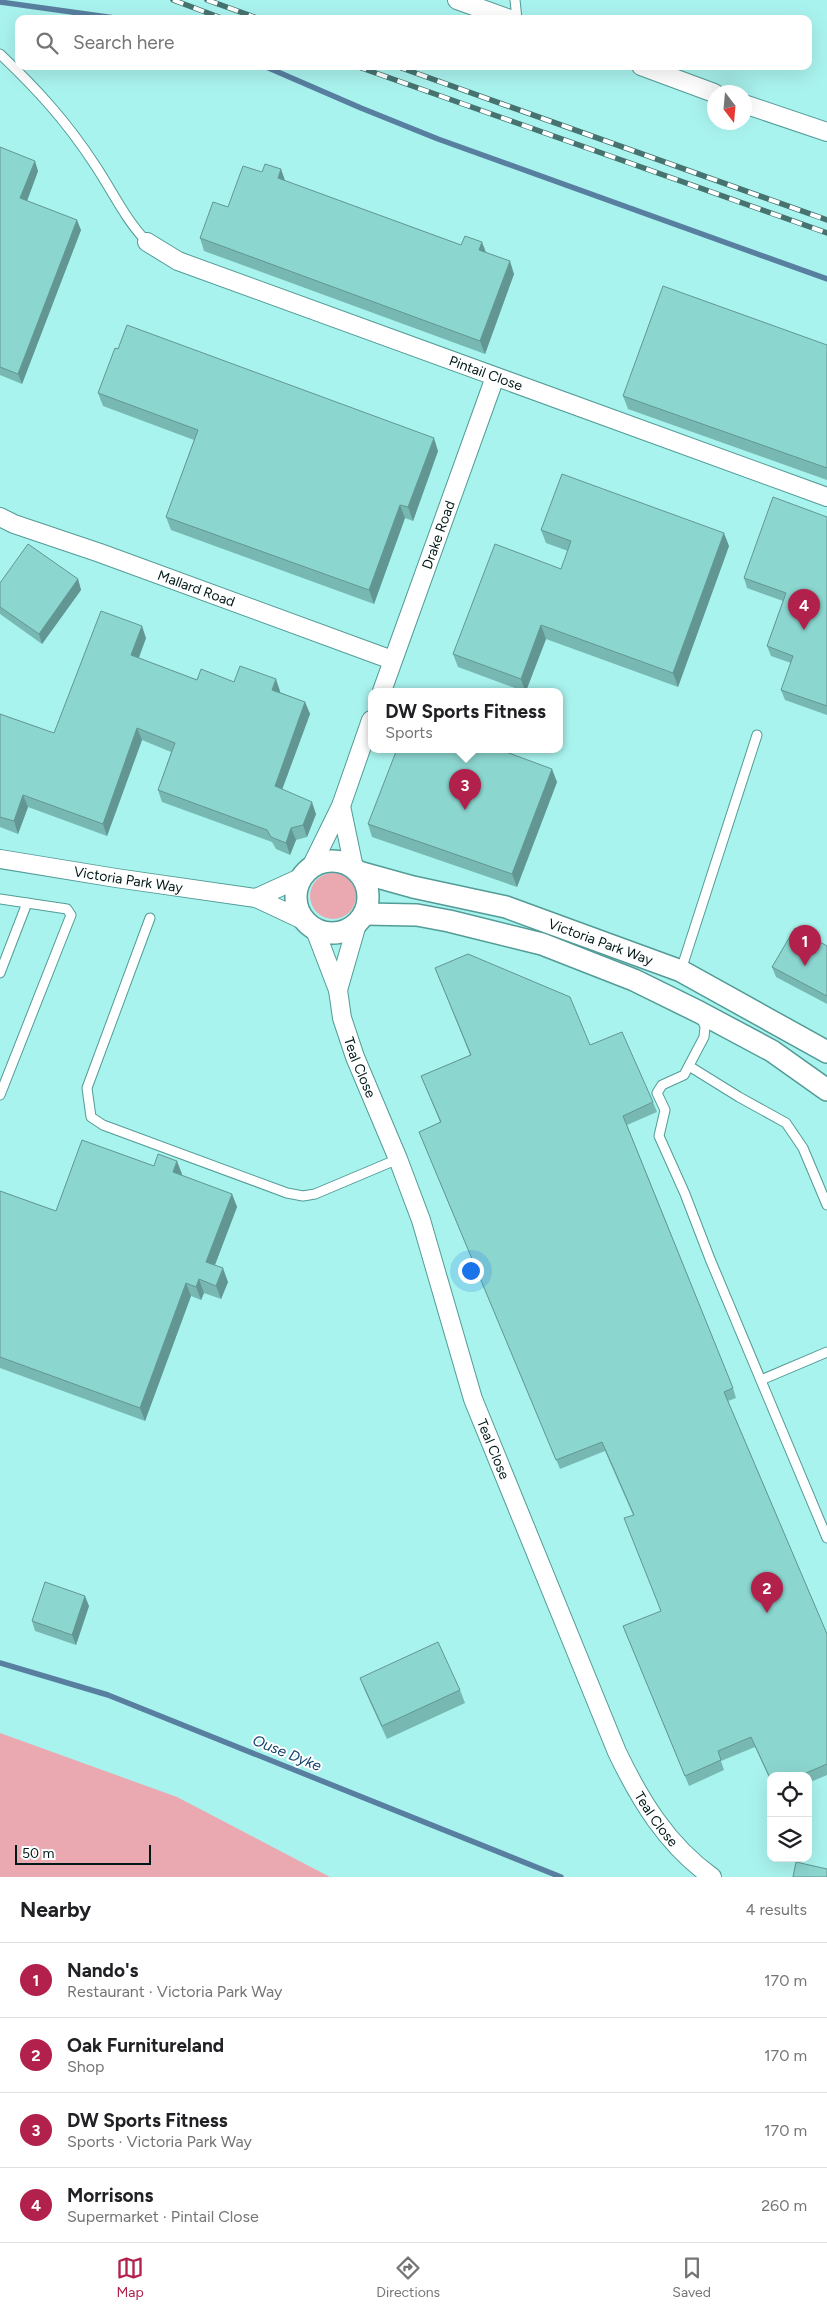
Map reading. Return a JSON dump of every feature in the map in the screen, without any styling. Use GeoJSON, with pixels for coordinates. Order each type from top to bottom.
{"type":"FeatureCollection","features":[{"type":"Feature","properties":{"kind":"street"},"geometry":{"type":"LineString","coordinates":[[457,0],[499,15]]}},
{"type":"Feature","properties":{"kind":"street"},"geometry":{"type":"LineString","coordinates":[[652,70],[707,90]]}},
{"type":"Feature","properties":{"kind":"street"},"geometry":{"type":"LineString","coordinates":[[752,107],[827,132]]}},
{"type":"Feature","properties":{"kind":"street","name":"Pintail Close"},"geometry":{"type":"LineString","coordinates":[[147,242],[178,260],[827,497]]}},
{"type":"Feature","properties":{"kind":"street","name":"Drake Road"},"geometry":{"type":"LineString","coordinates":[[383,688],[495,377]]}},
{"type":"Feature","properties":{"kind":"street","name":"Mallard Road"},"geometry":{"type":"LineString","coordinates":[[0,517],[14,524],[392,660]]}},
{"type":"Feature","properties":{"kind":"street"},"geometry":{"type":"LineString","coordinates":[[341,806],[356,870],[367,886],[368,901],[360,919],[346,931],[334,934],[308,924],[296,905],[295,892],[341,806],[368,729]]}},
{"type":"Feature","properties":{"kind":"street","name":"Victoria Park Way"},"geometry":{"type":"LineString","coordinates":[[0,859],[256,898],[308,924]]}},
{"type":"Feature","properties":{"kind":"street"},"geometry":{"type":"LineString","coordinates":[[256,898],[330,861],[339,861],[356,870]]}},
{"type":"Feature","properties":{"kind":"street","name":"Victoria Park Way"},"geometry":{"type":"LineString","coordinates":[[356,870],[413,887],[506,907],[681,971],[827,1052]]}},
{"type":"Feature","properties":{"kind":"street","name":"Victoria Park Way"},"geometry":{"type":"LineString","coordinates":[[360,919],[417,915],[542,944],[634,980],[699,1012],[772,1051],[827,1090]]}},
{"type":"Feature","properties":{"kind":"street","name":"Teal Close"},"geometry":{"type":"LineString","coordinates":[[338,990],[360,919]]}},
{"type":"Feature","properties":{"kind":"street","name":"Teal Close"},"geometry":{"type":"LineString","coordinates":[[308,924],[338,990],[342,1018],[355,1058],[398,1158],[437,1269],[458,1351],[476,1407],[617,1752],[655,1822],[700,1869],[712,1877]]}},
{"type":"Feature","properties":{"kind":"lane"},"geometry":{"type":"LineString","coordinates":[[515,0],[517,15]]}},
{"type":"Feature","properties":{"kind":"lane"},"geometry":{"type":"LineString","coordinates":[[0,54],[15,69]]}},
{"type":"Feature","properties":{"kind":"lane"},"geometry":{"type":"LineString","coordinates":[[16,70],[52,106],[96,166],[133,227],[147,242]]}},
{"type":"Feature","properties":{"kind":"lane"},"geometry":{"type":"LineString","coordinates":[[681,971],[757,735]]}},
{"type":"Feature","properties":{"kind":"lane"},"geometry":{"type":"LineString","coordinates":[[0,899],[67,909],[71,915],[0,1095]]}},
{"type":"Feature","properties":{"kind":"lane"},"geometry":{"type":"LineString","coordinates":[[0,973],[27,903]]}},
{"type":"Feature","properties":{"kind":"lane"},"geometry":{"type":"LineString","coordinates":[[150,918],[87,1088],[91,1117],[103,1125],[178,1154],[287,1193],[303,1196],[315,1194],[398,1158]]}},
{"type":"Feature","properties":{"kind":"lane"},"geometry":{"type":"LineString","coordinates":[[699,1012],[705,1027],[704,1037],[689,1066],[684,1075],[662,1086],[657,1093],[665,1110],[659,1136],[686,1194],[710,1258],[827,1538]]}},
{"type":"Feature","properties":{"kind":"lane"},"geometry":{"type":"LineString","coordinates":[[689,1066],[786,1123],[803,1148],[827,1205]]}},
{"type":"Feature","properties":{"kind":"lane"},"geometry":{"type":"LineString","coordinates":[[761,1380],[827,1352]]}},
{"type":"Feature","properties":{"kind":"shaded area"},"geometry":{"type":"Polygon","coordinates":[[[333,873],[346,877],[352,883],[356,896],[352,909],[346,915],[333,919],[320,915],[314,909],[310,896],[314,883],[320,877],[333,873]]]}},
{"type":"Feature","properties":{"kind":"shaded area"},"geometry":{"type":"Polygon","coordinates":[[[0,1733],[177,1797],[330,1877],[0,1877],[0,1733]]]}},
{"type":"Feature","properties":{"kind":"building"},"geometry":{"type":"Polygon","coordinates":[[[0,147],[35,161],[20,198],[77,220],[18,374],[0,367],[0,147]]]}},
{"type":"Feature","properties":{"kind":"building"},"geometry":{"type":"Polygon","coordinates":[[[265,164],[281,169],[278,178],[461,245],[465,236],[482,242],[479,250],[510,261],[480,341],[200,238],[213,202],[228,207],[243,166],[262,172],[265,164]]]}},
{"type":"Feature","properties":{"kind":"building"},"geometry":{"type":"Polygon","coordinates":[[[663,286],[827,345],[827,468],[623,396],[663,286]]]}},
{"type":"Feature","properties":{"kind":"building"},"geometry":{"type":"Polygon","coordinates":[[[127,325],[434,438],[408,507],[400,505],[369,590],[166,517],[198,430],[98,393],[115,348],[118,349],[127,325]]]}},
{"type":"Feature","properties":{"kind":"building"},"geometry":{"type":"Polygon","coordinates":[[[562,474],[724,533],[673,673],[541,625],[521,679],[453,654],[495,544],[561,569],[571,541],[541,530],[562,474]]]}},
{"type":"Feature","properties":{"kind":"building"},"geometry":{"type":"Polygon","coordinates":[[[773,497],[827,517],[827,706],[781,690],[793,656],[767,646],[786,593],[744,578],[773,497]]]}},
{"type":"Feature","properties":{"kind":"building"},"geometry":{"type":"Polygon","coordinates":[[[28,544],[78,579],[39,634],[0,607],[0,583],[28,544]]]}},
{"type":"Feature","properties":{"kind":"building"},"geometry":{"type":"Polygon","coordinates":[[[101,611],[142,626],[131,655],[197,680],[201,669],[234,682],[240,666],[276,679],[272,690],[305,702],[275,786],[312,802],[303,825],[291,828],[286,843],[271,837],[267,830],[158,790],[175,743],[137,728],[103,824],[23,795],[14,821],[0,817],[0,714],[54,733],[101,611]]]}},
{"type":"Feature","properties":{"kind":"building"},"geometry":{"type":"Polygon","coordinates":[[[395,753],[509,753],[552,769],[512,874],[368,824],[395,753]]]}},
{"type":"Feature","properties":{"kind":"building"},"geometry":{"type":"Polygon","coordinates":[[[795,928],[827,946],[827,996],[772,967],[795,928]]]}},
{"type":"Feature","properties":{"kind":"building"},"geometry":{"type":"Polygon","coordinates":[[[468,954],[570,997],[590,1045],[622,1032],[653,1102],[623,1116],[733,1388],[724,1392],[827,1634],[827,1764],[808,1772],[767,1772],[751,1737],[718,1751],[721,1760],[685,1776],[623,1626],[661,1611],[624,1518],[634,1515],[602,1442],[556,1460],[419,1132],[441,1122],[421,1076],[471,1055],[435,968],[468,954]]]}},
{"type":"Feature","properties":{"kind":"building"},"geometry":{"type":"Polygon","coordinates":[[[82,1140],[154,1166],[158,1154],[177,1161],[173,1172],[232,1194],[206,1262],[223,1268],[216,1286],[199,1279],[196,1287],[186,1283],[140,1408],[0,1357],[0,1191],[56,1211],[82,1140]]]}},
{"type":"Feature","properties":{"kind":"building"},"geometry":{"type":"Polygon","coordinates":[[[45,1582],[85,1596],[72,1635],[32,1621],[45,1582]]]}},
{"type":"Feature","properties":{"kind":"building"},"geometry":{"type":"Polygon","coordinates":[[[438,1642],[460,1690],[382,1726],[360,1678],[438,1642]]]}},
{"type":"Feature","properties":{"kind":"building"},"geometry":{"type":"Polygon","coordinates":[[[796,1862],[827,1869],[827,1877],[793,1877],[796,1862]]]}},
{"type":"Feature","properties":{"kind":"waterway"},"geometry":{"type":"LineString","coordinates":[[0,2],[93,15]]}},
{"type":"Feature","properties":{"kind":"waterway"},"geometry":{"type":"LineString","coordinates":[[273,70],[438,139],[827,279]]}},
{"type":"Feature","properties":{"kind":"waterway","name":"Ouse Dyke"},"geometry":{"type":"LineString","coordinates":[[0,1663],[108,1695],[561,1877]]}},
{"type":"Feature","properties":{"kind":"railway"},"geometry":{"type":"LineString","coordinates":[[173,0],[213,15]]}},
{"type":"Feature","properties":{"kind":"railway"},"geometry":{"type":"LineString","coordinates":[[207,0],[249,15]]}},
{"type":"Feature","properties":{"kind":"railway"},"geometry":{"type":"LineString","coordinates":[[367,70],[827,233]]}},
{"type":"Feature","properties":{"kind":"railway"},"geometry":{"type":"LineString","coordinates":[[407,70],[827,220]]}},
{"type":"Feature","properties":{"kind":"place","name":"Morrisons"},"geometry":{"type":"Point","coordinates":[804,630]}},
{"type":"Feature","properties":{"kind":"place","name":"DW Sports Fitness"},"geometry":{"type":"Point","coordinates":[465,810]}},
{"type":"Feature","properties":{"kind":"place","name":"Nando's"},"geometry":{"type":"Point","coordinates":[805,966]}},
{"type":"Feature","properties":{"kind":"place","name":"Oak Furnitureland"},"geometry":{"type":"Point","coordinates":[767,1613]}}]}
